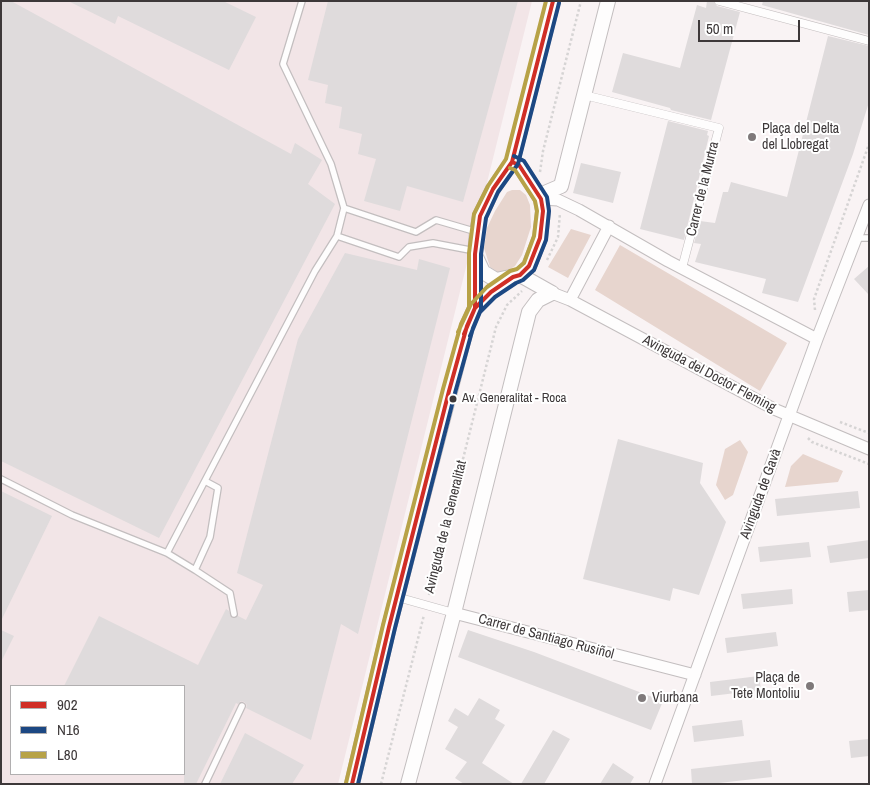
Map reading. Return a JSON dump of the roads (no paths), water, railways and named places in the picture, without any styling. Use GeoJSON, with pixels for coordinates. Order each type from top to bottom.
{"type":"FeatureCollection","features":[{"type":"Feature","properties":{"kind":"street"},"geometry":{"type":"LineString","coordinates":[[352,784],[449,392],[467,326],[474,308],[476,232],[480,216],[493,189],[512,162],[553,1]]}},
{"type":"Feature","properties":{"kind":"street"},"geometry":{"type":"LineString","coordinates":[[540,197],[561,186],[608,1]]}},
{"type":"Feature","properties":{"kind":"street"},"geometry":{"type":"LineString","coordinates":[[719,1],[869,41]]}},
{"type":"Feature","properties":{"kind":"street","name":"Carrer de la Murtra"},"geometry":{"type":"LineString","coordinates":[[584,95],[718,128],[682,268]]}},
{"type":"Feature","properties":{"kind":"street"},"geometry":{"type":"LineString","coordinates":[[474,308],[491,292],[529,266],[540,238],[543,211],[540,197],[519,165],[512,162]]}},
{"type":"Feature","properties":{"kind":"street"},"geometry":{"type":"LineString","coordinates":[[493,189],[508,176],[522,177],[531,183]]}},
{"type":"Feature","properties":{"kind":"street"},"geometry":{"type":"LineString","coordinates":[[540,197],[558,200],[609,226],[682,268],[817,338]]}},
{"type":"Feature","properties":{"kind":"street","name":"Avinguda de Gavà"},"geometry":{"type":"LineString","coordinates":[[656,779],[770,464],[790,416],[817,338],[869,205]]}},
{"type":"Feature","properties":{"kind":"street"},"geometry":{"type":"LineString","coordinates":[[570,300],[609,226]]}},
{"type":"Feature","properties":{"kind":"street"},"geometry":{"type":"LineString","coordinates":[[475,253],[483,272],[496,280],[517,276],[552,293]]}},
{"type":"Feature","properties":{"kind":"street"},"geometry":{"type":"LineString","coordinates":[[408,784],[454,613],[529,312],[538,300],[552,293]]}},
{"type":"Feature","properties":{"kind":"street","name":"Avinguda del Doctor Fleming"},"geometry":{"type":"LineString","coordinates":[[552,293],[570,300],[774,409],[869,449]]}},
{"type":"Feature","properties":{"kind":"street","name":"Carrer de Santiago Rusiñol"},"geometry":{"type":"LineString","coordinates":[[397,598],[695,675]]}},
{"type":"Feature","properties":{"kind":"street"},"geometry":{"type":"LineString","coordinates":[[656,779],[667,784]]}},
{"type":"Feature","properties":{"kind":"lane"},"geometry":{"type":"LineString","coordinates":[[167,553],[315,271],[337,236],[344,208],[331,164],[283,64],[302,1]]}},
{"type":"Feature","properties":{"kind":"lane"},"geometry":{"type":"LineString","coordinates":[[344,208],[416,232],[436,220],[476,232]]}},
{"type":"Feature","properties":{"kind":"lane"},"geometry":{"type":"LineString","coordinates":[[337,236],[399,257],[409,247],[434,243],[475,253]]}},
{"type":"Feature","properties":{"kind":"lane"},"geometry":{"type":"LineString","coordinates":[[856,238],[869,238]]}},
{"type":"Feature","properties":{"kind":"lane"},"geometry":{"type":"LineString","coordinates":[[1,479],[72,515],[167,553],[230,593],[234,614]]}},
{"type":"Feature","properties":{"kind":"lane"},"geometry":{"type":"LineString","coordinates":[[195,570],[210,537],[218,488],[205,481]]}},
{"type":"Feature","properties":{"kind":"lane"},"geometry":{"type":"LineString","coordinates":[[205,784],[242,706]]}},
{"type":"Feature","properties":{"kind":"place","name":"Plaça del Delta del Llobregat"},"geometry":{"type":"Point","coordinates":[752,137]}},
{"type":"Feature","properties":{"kind":"place","name":"Av. Generalitat - Roca"},"geometry":{"type":"Point","coordinates":[453,399]}},
{"type":"Feature","properties":{"kind":"place","name":"Plaça de Tete Montoliu"},"geometry":{"type":"Point","coordinates":[810,686]}},
{"type":"Feature","properties":{"kind":"place","name":"Viurbana"},"geometry":{"type":"Point","coordinates":[642,698]}}]}
